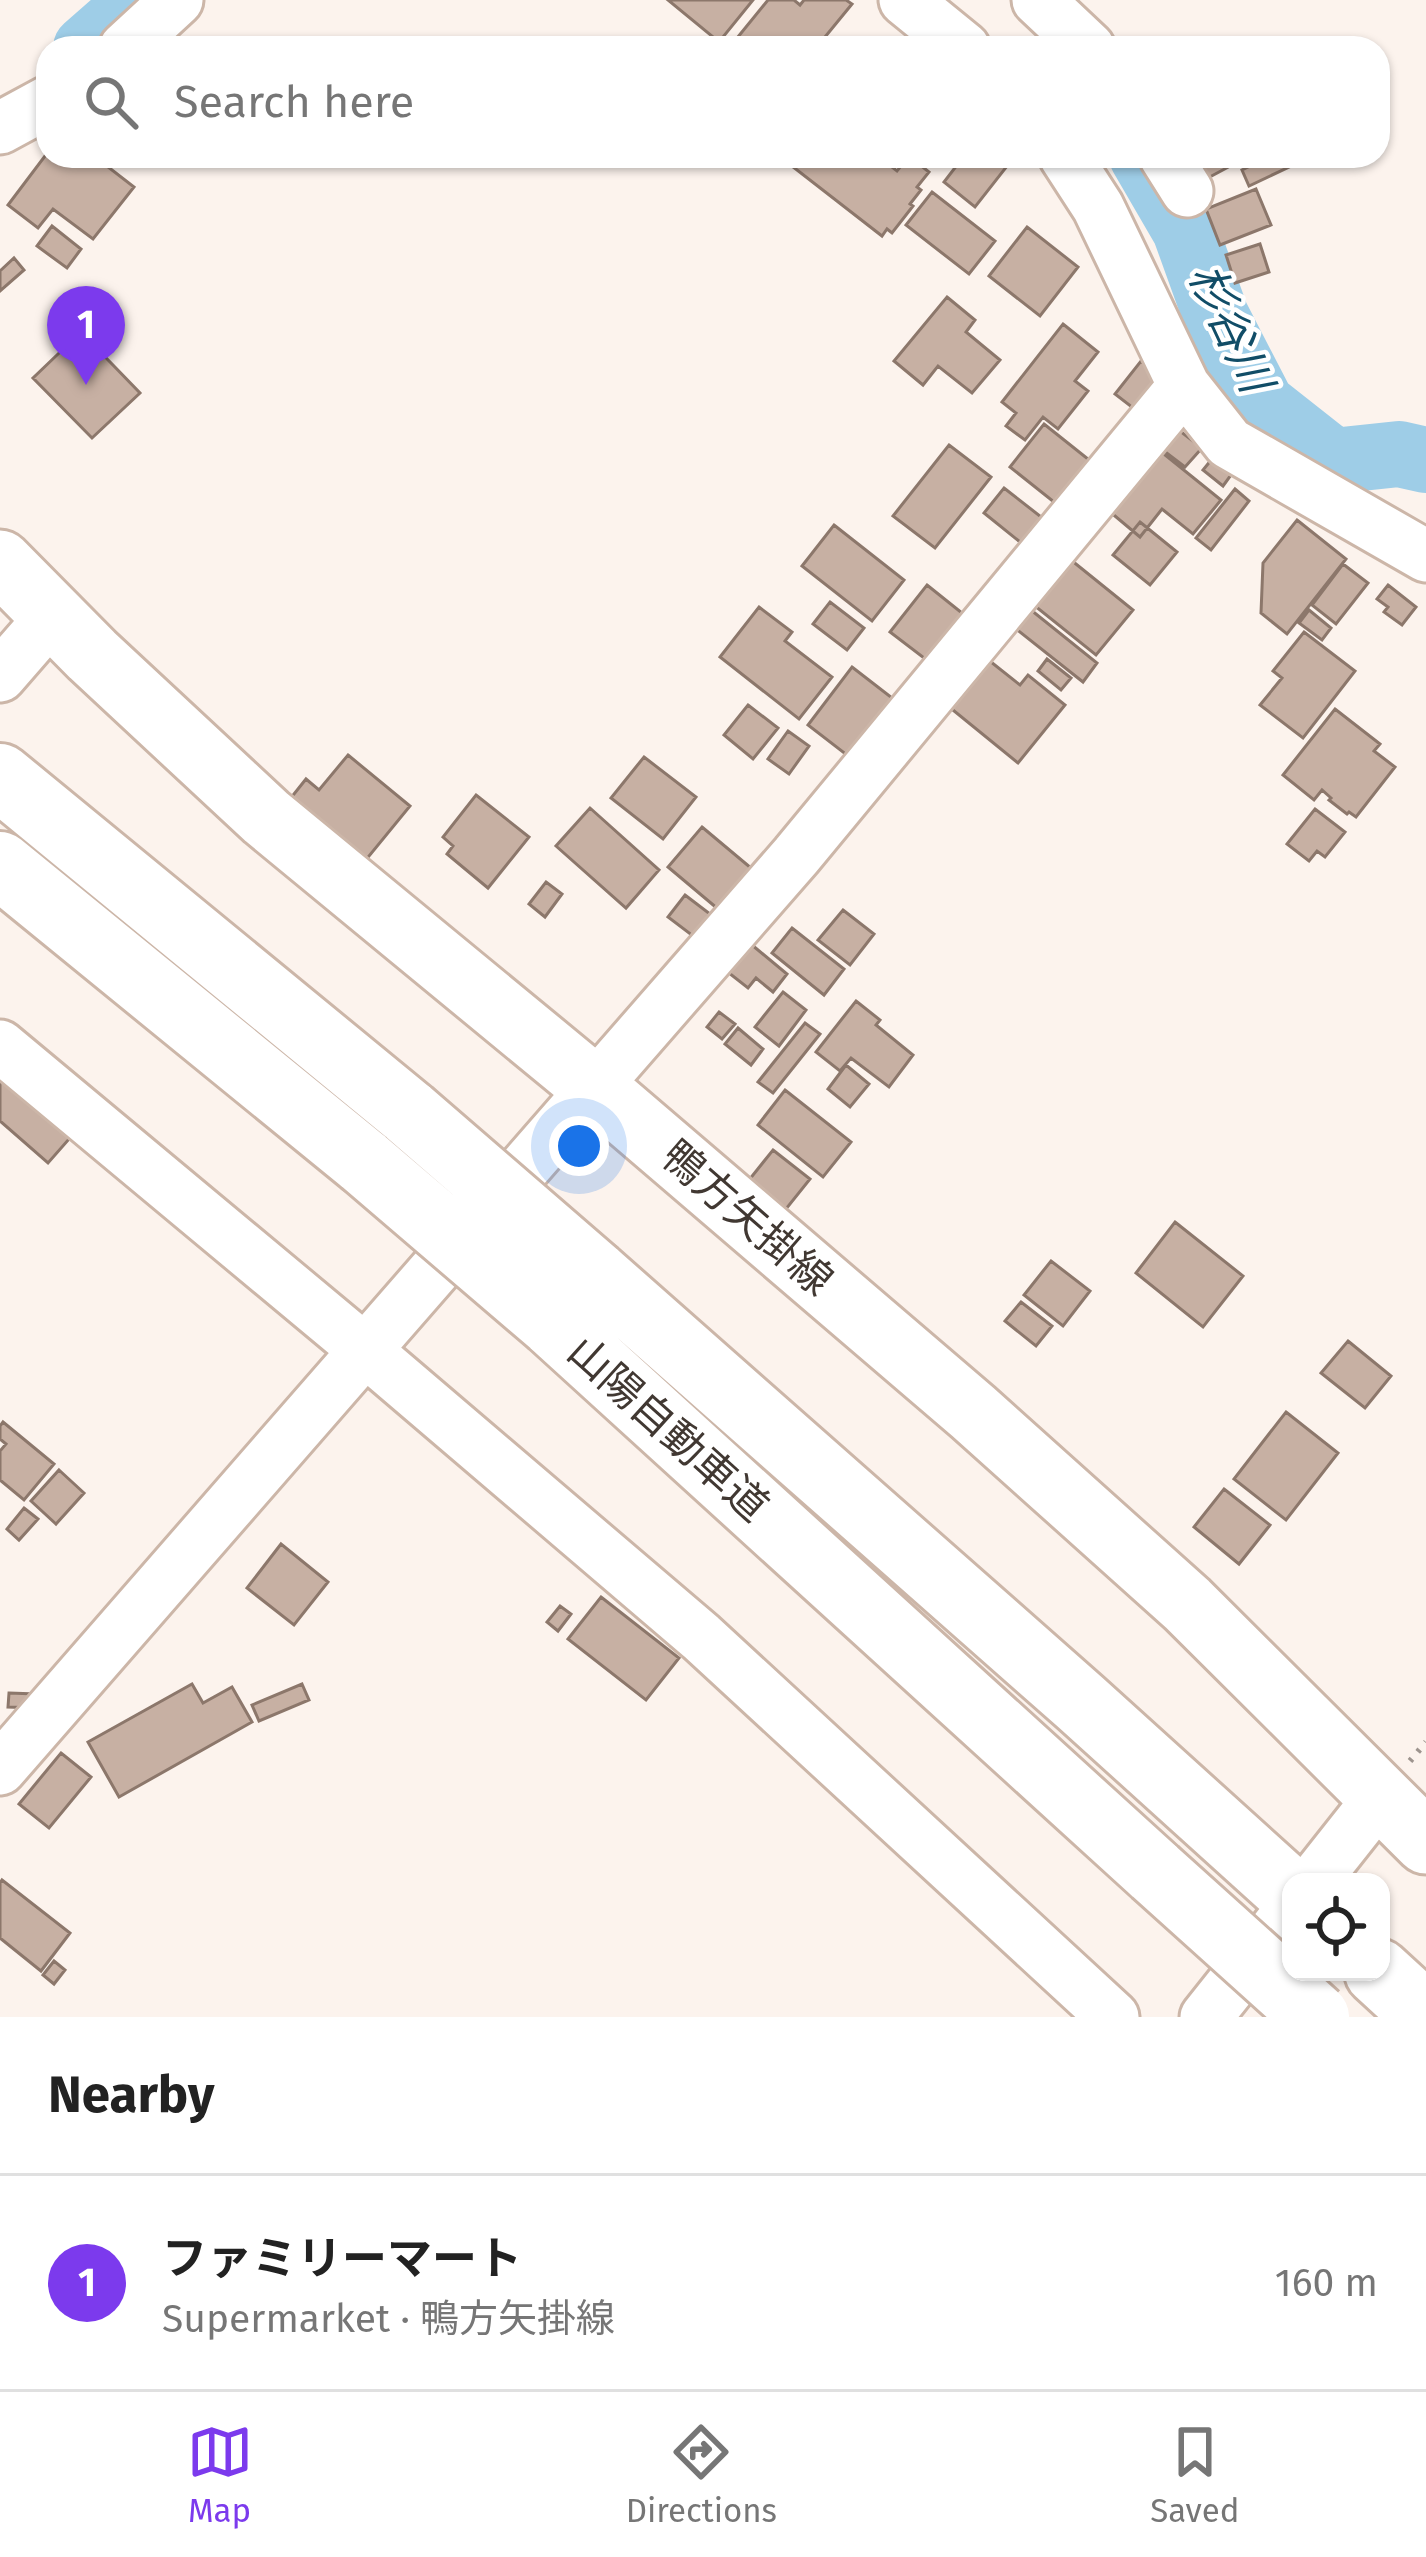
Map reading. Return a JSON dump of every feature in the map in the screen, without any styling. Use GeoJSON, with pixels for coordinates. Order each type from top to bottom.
{"type":"FeatureCollection","features":[{"type":"Feature","properties":{"kind":"highway","name":"山陽自動車道"},"geometry":{"type":"LineString","coordinates":[[0,777],[409,1113],[1282,1885]]}},
{"type":"Feature","properties":{"kind":"highway","name":"山陽自動車道"},"geometry":{"type":"LineString","coordinates":[[0,865],[364,1162],[552,1323],[1316,2017]]}},
{"type":"Feature","properties":{"kind":"main road","name":"鴨方矢掛線"},"geometry":{"type":"LineString","coordinates":[[0,562],[266,817],[596,1089],[973,1412],[1187,1604],[1426,1842]]}},
{"type":"Feature","properties":{"kind":"street"},"geometry":{"type":"LineString","coordinates":[[138,36],[177,0]]}},
{"type":"Feature","properties":{"kind":"street"},"geometry":{"type":"LineString","coordinates":[[905,0],[949,36]]}},
{"type":"Feature","properties":{"kind":"street"},"geometry":{"type":"LineString","coordinates":[[1038,0],[1076,36]]}},
{"type":"Feature","properties":{"kind":"street"},"geometry":{"type":"LineString","coordinates":[[0,128],[36,108]]}},
{"type":"Feature","properties":{"kind":"street"},"geometry":{"type":"LineString","coordinates":[[1073,168],[1098,207],[1184,386],[1229,442],[1426,556]]}},
{"type":"Feature","properties":{"kind":"street"},"geometry":{"type":"LineString","coordinates":[[0,1769],[796,856],[1184,386]]}},
{"type":"Feature","properties":{"kind":"street"},"geometry":{"type":"LineString","coordinates":[[0,676],[52,615]]}},
{"type":"Feature","properties":{"kind":"street"},"geometry":{"type":"LineString","coordinates":[[0,1046],[701,1637],[1113,2017]]}},
{"type":"Feature","properties":{"kind":"street"},"geometry":{"type":"LineString","coordinates":[[1320,1873],[1381,1796]]}},
{"type":"Feature","properties":{"kind":"street"},"geometry":{"type":"LineString","coordinates":[[1206,2017],[1282,1921]]}},
{"type":"Feature","properties":{"kind":"building"},"geometry":{"type":"Polygon","coordinates":[[[668,0],[753,0],[724,36],[712,36],[668,0]]]}},
{"type":"Feature","properties":{"kind":"building"},"geometry":{"type":"Polygon","coordinates":[[[768,0],[794,0],[800,5],[804,0],[846,0],[852,4],[826,36],[739,36],[768,0]]]}},
{"type":"Feature","properties":{"kind":"building"},"geometry":{"type":"Polygon","coordinates":[[[36,168],[109,168],[134,187],[93,239],[53,209],[38,228],[8,205],[36,168]]]}},
{"type":"Feature","properties":{"kind":"building"},"geometry":{"type":"Polygon","coordinates":[[[794,168],[924,168],[929,172],[917,187],[921,190],[913,206],[892,233],[887,229],[882,236],[794,168]]]}},
{"type":"Feature","properties":{"kind":"building"},"geometry":{"type":"Polygon","coordinates":[[[955,168],[1006,168],[975,207],[944,182],[955,168]]]}},
{"type":"Feature","properties":{"kind":"building"},"geometry":{"type":"Polygon","coordinates":[[[1198,168],[1226,168],[1204,180],[1198,168]]]}},
{"type":"Feature","properties":{"kind":"building"},"geometry":{"type":"Polygon","coordinates":[[[1246,168],[1287,168],[1249,186],[1242,170],[1246,168]]]}},
{"type":"Feature","properties":{"kind":"building"},"geometry":{"type":"Polygon","coordinates":[[[1256,189],[1271,225],[1220,245],[1206,209],[1256,189]]]}},
{"type":"Feature","properties":{"kind":"building"},"geometry":{"type":"Polygon","coordinates":[[[932,192],[995,241],[969,274],[906,225],[932,192]]]}},
{"type":"Feature","properties":{"kind":"building"},"geometry":{"type":"Polygon","coordinates":[[[52,226],[81,249],[67,268],[37,246],[52,226]]]}},
{"type":"Feature","properties":{"kind":"building"},"geometry":{"type":"Polygon","coordinates":[[[1027,227],[1078,267],[1040,316],[989,276],[1027,227]]]}},
{"type":"Feature","properties":{"kind":"building"},"geometry":{"type":"Polygon","coordinates":[[[1260,244],[1269,272],[1235,283],[1226,255],[1260,244]]]}},
{"type":"Feature","properties":{"kind":"building"},"geometry":{"type":"Polygon","coordinates":[[[14,258],[24,270],[0,291],[0,271],[14,258]]]}},
{"type":"Feature","properties":{"kind":"building"},"geometry":{"type":"Polygon","coordinates":[[[947,297],[975,320],[966,332],[1000,360],[972,393],[938,366],[923,385],[894,361],[947,297]]]}},
{"type":"Feature","properties":{"kind":"building"},"geometry":{"type":"Polygon","coordinates":[[[1063,324],[1098,352],[1075,381],[1088,391],[1058,429],[1043,417],[1025,440],[1006,426],[1016,413],[1002,402],[1063,324]]]}},
{"type":"Feature","properties":{"kind":"building"},"geometry":{"type":"Polygon","coordinates":[[[81,332],[140,393],[92,438],[33,378],[81,332]]]}},
{"type":"Feature","properties":{"kind":"building"},"geometry":{"type":"Polygon","coordinates":[[[1141,361],[1172,385],[1146,418],[1115,394],[1141,361]]]}},
{"type":"Feature","properties":{"kind":"building"},"geometry":{"type":"Polygon","coordinates":[[[1044,424],[1098,467],[1064,510],[1010,467],[1044,424]]]}},
{"type":"Feature","properties":{"kind":"building"},"geometry":{"type":"Polygon","coordinates":[[[1180,431],[1202,448],[1185,467],[1164,451],[1180,431]]]}},
{"type":"Feature","properties":{"kind":"building"},"geometry":{"type":"Polygon","coordinates":[[[949,445],[991,477],[935,548],[893,516],[949,445]]]}},
{"type":"Feature","properties":{"kind":"building"},"geometry":{"type":"Polygon","coordinates":[[[1159,450],[1221,500],[1193,534],[1162,509],[1140,537],[1109,511],[1159,450]]]}},
{"type":"Feature","properties":{"kind":"building"},"geometry":{"type":"Polygon","coordinates":[[[1212,459],[1231,475],[1223,486],[1203,470],[1212,459]]]}},
{"type":"Feature","properties":{"kind":"building"},"geometry":{"type":"Polygon","coordinates":[[[1004,488],[1045,520],[1025,546],[984,513],[1004,488]]]}},
{"type":"Feature","properties":{"kind":"building"},"geometry":{"type":"Polygon","coordinates":[[[1235,489],[1249,501],[1211,550],[1196,538],[1235,489]]]}},
{"type":"Feature","properties":{"kind":"building"},"geometry":{"type":"Polygon","coordinates":[[[1297,520],[1346,559],[1287,634],[1261,613],[1263,563],[1297,520]]]}},
{"type":"Feature","properties":{"kind":"building"},"geometry":{"type":"Polygon","coordinates":[[[1140,522],[1177,552],[1150,585],[1113,555],[1140,522]]]}},
{"type":"Feature","properties":{"kind":"building"},"geometry":{"type":"Polygon","coordinates":[[[834,525],[904,580],[872,621],[802,566],[834,525]]]}},
{"type":"Feature","properties":{"kind":"building"},"geometry":{"type":"Polygon","coordinates":[[[1071,560],[1133,610],[1096,655],[1035,606],[1071,560]]]}},
{"type":"Feature","properties":{"kind":"building"},"geometry":{"type":"Polygon","coordinates":[[[1343,564],[1368,583],[1336,624],[1312,605],[1343,564]]]}},
{"type":"Feature","properties":{"kind":"building"},"geometry":{"type":"Polygon","coordinates":[[[927,585],[977,625],[941,671],[890,632],[927,585]]]}},
{"type":"Feature","properties":{"kind":"building"},"geometry":{"type":"Polygon","coordinates":[[[1388,585],[1416,607],[1402,625],[1384,612],[1388,607],[1377,599],[1388,585]]]}},
{"type":"Feature","properties":{"kind":"building"},"geometry":{"type":"Polygon","coordinates":[[[830,602],[864,628],[847,650],[813,624],[830,602]]]}},
{"type":"Feature","properties":{"kind":"building"},"geometry":{"type":"Polygon","coordinates":[[[759,607],[792,632],[785,641],[832,677],[799,719],[720,657],[759,607]]]}},
{"type":"Feature","properties":{"kind":"building"},"geometry":{"type":"Polygon","coordinates":[[[1031,610],[1097,663],[1083,682],[1015,628],[1031,610]]]}},
{"type":"Feature","properties":{"kind":"building"},"geometry":{"type":"Polygon","coordinates":[[[1309,610],[1331,628],[1322,640],[1299,623],[1309,610]]]}},
{"type":"Feature","properties":{"kind":"building"},"geometry":{"type":"Polygon","coordinates":[[[1304,632],[1355,671],[1303,738],[1260,705],[1282,678],[1273,671],[1304,632]]]}},
{"type":"Feature","properties":{"kind":"building"},"geometry":{"type":"Polygon","coordinates":[[[986,658],[1020,685],[1028,675],[1065,705],[1018,763],[948,706],[986,658]]]}},
{"type":"Feature","properties":{"kind":"building"},"geometry":{"type":"Polygon","coordinates":[[[1047,659],[1071,678],[1061,690],[1038,671],[1047,659]]]}},
{"type":"Feature","properties":{"kind":"building"},"geometry":{"type":"Polygon","coordinates":[[[852,667],[896,701],[852,759],[808,725],[852,667]]]}},
{"type":"Feature","properties":{"kind":"building"},"geometry":{"type":"Polygon","coordinates":[[[748,705],[778,728],[753,759],[724,735],[748,705]]]}},
{"type":"Feature","properties":{"kind":"building"},"geometry":{"type":"Polygon","coordinates":[[[1335,709],[1380,744],[1374,751],[1395,767],[1356,817],[1322,790],[1314,800],[1283,775],[1335,709]]]}},
{"type":"Feature","properties":{"kind":"building"},"geometry":{"type":"Polygon","coordinates":[[[788,731],[809,746],[789,774],[768,759],[788,731]]]}},
{"type":"Feature","properties":{"kind":"building"},"geometry":{"type":"Polygon","coordinates":[[[348,755],[410,806],[365,861],[290,799],[306,779],[319,790],[348,755]]]}},
{"type":"Feature","properties":{"kind":"building"},"geometry":{"type":"Polygon","coordinates":[[[644,757],[696,797],[663,839],[611,798],[644,757]]]}},
{"type":"Feature","properties":{"kind":"building"},"geometry":{"type":"Polygon","coordinates":[[[476,795],[529,837],[488,888],[447,854],[453,846],[443,837],[476,795]]]}},
{"type":"Feature","properties":{"kind":"building"},"geometry":{"type":"Polygon","coordinates":[[[590,808],[659,870],[626,908],[556,846],[590,808]]]}},
{"type":"Feature","properties":{"kind":"building"},"geometry":{"type":"Polygon","coordinates":[[[1315,809],[1345,832],[1325,857],[1317,851],[1309,861],[1287,844],[1315,809]]]}},
{"type":"Feature","properties":{"kind":"building"},"geometry":{"type":"Polygon","coordinates":[[[702,827],[751,868],[718,909],[668,867],[702,827]]]}},
{"type":"Feature","properties":{"kind":"building"},"geometry":{"type":"Polygon","coordinates":[[[546,882],[562,894],[545,917],[529,904],[546,882]]]}},
{"type":"Feature","properties":{"kind":"building"},"geometry":{"type":"Polygon","coordinates":[[[685,895],[710,914],[693,936],[668,917],[685,895]]]}},
{"type":"Feature","properties":{"kind":"building"},"geometry":{"type":"Polygon","coordinates":[[[843,910],[874,934],[850,965],[818,940],[843,910]]]}},
{"type":"Feature","properties":{"kind":"building"},"geometry":{"type":"Polygon","coordinates":[[[792,928],[844,969],[824,995],[772,953],[792,928]]]}},
{"type":"Feature","properties":{"kind":"building"},"geometry":{"type":"Polygon","coordinates":[[[752,945],[787,974],[773,992],[756,978],[748,988],[729,973],[752,945]]]}},
{"type":"Feature","properties":{"kind":"building"},"geometry":{"type":"Polygon","coordinates":[[[783,992],[806,1010],[779,1046],[755,1027],[783,992]]]}},
{"type":"Feature","properties":{"kind":"building"},"geometry":{"type":"Polygon","coordinates":[[[856,1001],[880,1020],[876,1025],[913,1055],[889,1087],[851,1058],[840,1071],[816,1052],[856,1001]]]}},
{"type":"Feature","properties":{"kind":"building"},"geometry":{"type":"Polygon","coordinates":[[[719,1012],[735,1024],[722,1039],[707,1027],[719,1012]]]}},
{"type":"Feature","properties":{"kind":"building"},"geometry":{"type":"Polygon","coordinates":[[[805,1023],[820,1034],[773,1093],[758,1082],[805,1023]]]}},
{"type":"Feature","properties":{"kind":"building"},"geometry":{"type":"Polygon","coordinates":[[[738,1028],[763,1049],[751,1065],[725,1044],[738,1028]]]}},
{"type":"Feature","properties":{"kind":"building"},"geometry":{"type":"Polygon","coordinates":[[[0,1050],[84,1122],[48,1163],[0,1121],[0,1050]]]}},
{"type":"Feature","properties":{"kind":"building"},"geometry":{"type":"Polygon","coordinates":[[[846,1065],[869,1084],[850,1107],[828,1089],[846,1065]]]}},
{"type":"Feature","properties":{"kind":"building"},"geometry":{"type":"Polygon","coordinates":[[[785,1090],[851,1142],[823,1177],[758,1125],[785,1090]]]}},
{"type":"Feature","properties":{"kind":"building"},"geometry":{"type":"Polygon","coordinates":[[[773,1150],[810,1179],[786,1209],[749,1180],[773,1150]]]}},
{"type":"Feature","properties":{"kind":"building"},"geometry":{"type":"Polygon","coordinates":[[[1175,1222],[1243,1276],[1203,1327],[1136,1273],[1175,1222]]]}},
{"type":"Feature","properties":{"kind":"building"},"geometry":{"type":"Polygon","coordinates":[[[1051,1261],[1090,1291],[1063,1326],[1024,1295],[1051,1261]]]}},
{"type":"Feature","properties":{"kind":"building"},"geometry":{"type":"Polygon","coordinates":[[[1021,1302],[1052,1326],[1036,1346],[1005,1321],[1021,1302]]]}},
{"type":"Feature","properties":{"kind":"building"},"geometry":{"type":"Polygon","coordinates":[[[1348,1341],[1391,1376],[1365,1408],[1321,1373],[1348,1341]]]}},
{"type":"Feature","properties":{"kind":"building"},"geometry":{"type":"Polygon","coordinates":[[[1286,1412],[1338,1453],[1286,1520],[1234,1479],[1286,1412]]]}},
{"type":"Feature","properties":{"kind":"building"},"geometry":{"type":"Polygon","coordinates":[[[3,1422],[54,1464],[24,1500],[0,1480],[0,1451],[6,1444],[0,1439],[3,1422]]]}},
{"type":"Feature","properties":{"kind":"building"},"geometry":{"type":"Polygon","coordinates":[[[59,1470],[84,1493],[56,1524],[31,1501],[59,1470]]]}},
{"type":"Feature","properties":{"kind":"building"},"geometry":{"type":"Polygon","coordinates":[[[1224,1489],[1270,1525],[1239,1564],[1194,1527],[1224,1489]]]}},
{"type":"Feature","properties":{"kind":"building"},"geometry":{"type":"Polygon","coordinates":[[[24,1508],[38,1519],[19,1540],[7,1529],[24,1508]]]}},
{"type":"Feature","properties":{"kind":"building"},"geometry":{"type":"Polygon","coordinates":[[[281,1544],[328,1582],[294,1625],[247,1588],[281,1544]]]}},
{"type":"Feature","properties":{"kind":"building"},"geometry":{"type":"Polygon","coordinates":[[[601,1597],[679,1658],[646,1700],[568,1639],[601,1597]]]}},
{"type":"Feature","properties":{"kind":"building"},"geometry":{"type":"Polygon","coordinates":[[[560,1606],[571,1614],[558,1631],[547,1622],[560,1606]]]}},
{"type":"Feature","properties":{"kind":"building"},"geometry":{"type":"Polygon","coordinates":[[[192,1684],[203,1703],[232,1687],[252,1722],[119,1797],[88,1742],[192,1684]]]}},
{"type":"Feature","properties":{"kind":"building"},"geometry":{"type":"Polygon","coordinates":[[[302,1684],[309,1700],[259,1721],[252,1705],[302,1684]]]}},
{"type":"Feature","properties":{"kind":"building"},"geometry":{"type":"Polygon","coordinates":[[[9,1693],[36,1694],[36,1708],[8,1707],[9,1693]]]}},
{"type":"Feature","properties":{"kind":"building"},"geometry":{"type":"Polygon","coordinates":[[[61,1753],[91,1777],[49,1828],[19,1804],[61,1753]]]}},
{"type":"Feature","properties":{"kind":"building"},"geometry":{"type":"Polygon","coordinates":[[[2,1880],[70,1933],[41,1971],[0,1938],[2,1880]]]}},
{"type":"Feature","properties":{"kind":"building"},"geometry":{"type":"Polygon","coordinates":[[[54,1961],[65,1970],[54,1984],[43,1975],[54,1961]]]}},
{"type":"Feature","properties":{"kind":"waterway"},"geometry":{"type":"LineString","coordinates":[[100,36],[141,0]]}},
{"type":"Feature","properties":{"kind":"waterway","name":"杉谷川"},"geometry":{"type":"LineString","coordinates":[[1149,168],[1185,230],[1216,316],[1262,405],[1333,461],[1399,454],[1426,460]]}},
{"type":"Feature","properties":{"kind":"place","name":"ファミリーマート"},"geometry":{"type":"Point","coordinates":[86,385]}}]}
